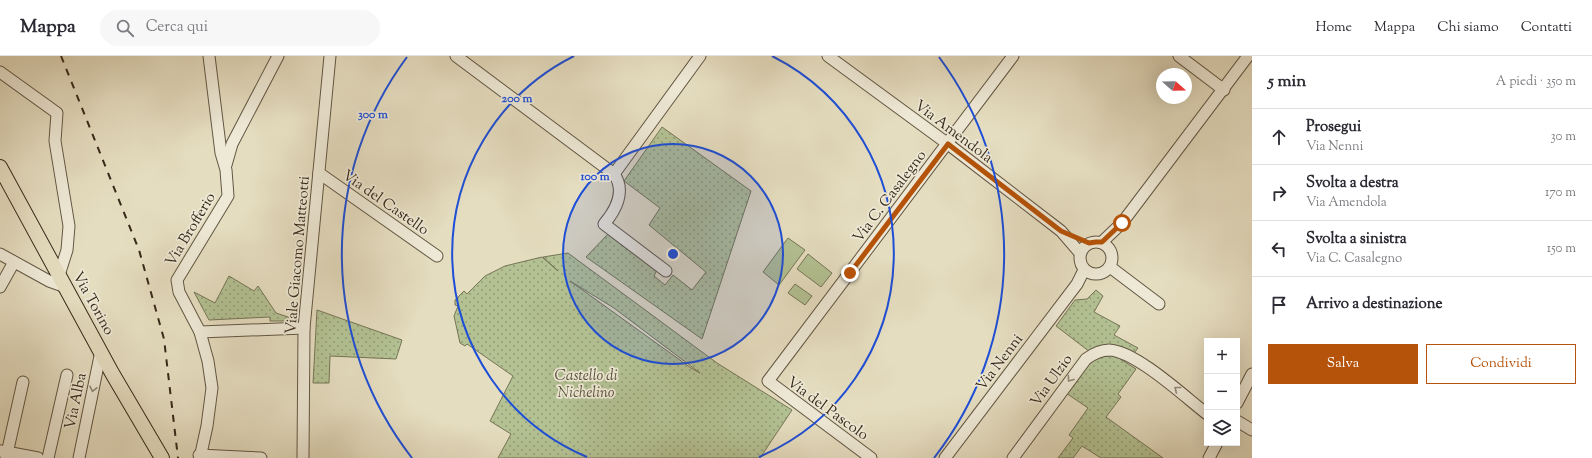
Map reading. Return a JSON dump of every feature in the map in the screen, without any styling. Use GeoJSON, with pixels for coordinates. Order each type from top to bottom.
{"type":"FeatureCollection","features":[{"type":"Feature","properties":{"kind":"main road","name":"Via Torino"},"geometry":{"type":"LineString","coordinates":[[0,167],[161,457]]}},
{"type":"Feature","properties":{"kind":"street","name":"Via Brofferio"},"geometry":{"type":"LineString","coordinates":[[200,456],[207,426],[212,388],[208,361],[200,332],[179,292],[177,280],[228,196],[226,170],[221,153],[209,56]]}},
{"type":"Feature","properties":{"kind":"street"},"geometry":{"type":"LineString","coordinates":[[226,170],[227,158],[232,144],[278,56]]}},
{"type":"Feature","properties":{"kind":"street","name":"Viale Giacomo Matteotti"},"geometry":{"type":"LineString","coordinates":[[303,458],[304,328],[330,56]]}},
{"type":"Feature","properties":{"kind":"street"},"geometry":{"type":"LineString","coordinates":[[456,56],[470,60],[614,174],[618,179],[620,194],[615,209],[604,224],[666,271]]}},
{"type":"Feature","properties":{"kind":"street"},"geometry":{"type":"LineString","coordinates":[[614,174],[700,56]]}},
{"type":"Feature","properties":{"kind":"street","name":"Via Amendola"},"geometry":{"type":"LineString","coordinates":[[828,56],[948,144],[1061,231],[1080,253]]}},
{"type":"Feature","properties":{"kind":"street","name":"Via C. Casalegno"},"geometry":{"type":"LineString","coordinates":[[768,381],[1013,56]]}},
{"type":"Feature","properties":{"kind":"street"},"geometry":{"type":"LineString","coordinates":[[1179,56],[1224,90]]}},
{"type":"Feature","properties":{"kind":"street"},"geometry":{"type":"LineString","coordinates":[[1102,242],[1122,223],[1224,90],[1248,56]]}},
{"type":"Feature","properties":{"kind":"street"},"geometry":{"type":"LineString","coordinates":[[0,72],[57,113],[55,141],[69,226],[62,281],[49,281],[0,254]]}},
{"type":"Feature","properties":{"kind":"street","name":"Via del Castello"},"geometry":{"type":"LineString","coordinates":[[319,173],[437,256]]}},
{"type":"Feature","properties":{"kind":"street"},"geometry":{"type":"LineString","coordinates":[[1111,251],[1122,223]]}},
{"type":"Feature","properties":{"kind":"street","name":"Via Amendola"},"geometry":{"type":"LineString","coordinates":[[1061,231],[1089,243]]}},
{"type":"Feature","properties":{"kind":"street"},"geometry":{"type":"LineString","coordinates":[[1102,242],[1111,251],[1112,257],[1110,267],[1103,273],[1096,275],[1087,272],[1080,259],[1080,253],[1089,243],[1102,242]]}},
{"type":"Feature","properties":{"kind":"street"},"geometry":{"type":"LineString","coordinates":[[0,287],[14,262]]}},
{"type":"Feature","properties":{"kind":"street"},"geometry":{"type":"LineString","coordinates":[[1110,267],[1159,304]]}},
{"type":"Feature","properties":{"kind":"street","name":"Via Nenni"},"geometry":{"type":"LineString","coordinates":[[945,458],[1087,272]]}},
{"type":"Feature","properties":{"kind":"street"},"geometry":{"type":"LineString","coordinates":[[200,332],[304,328]]}},
{"type":"Feature","properties":{"kind":"street","name":"Via Ulzio"},"geometry":{"type":"LineString","coordinates":[[1013,458],[1086,359],[1101,351],[1108,350],[1117,352],[1138,362],[1158,374],[1204,412]]}},
{"type":"Feature","properties":{"kind":"street","name":"Via Alba"},"geometry":{"type":"LineString","coordinates":[[79,458],[101,351]]}},
{"type":"Feature","properties":{"kind":"street"},"geometry":{"type":"LineString","coordinates":[[1240,397],[1252,374]]}},
{"type":"Feature","properties":{"kind":"street"},"geometry":{"type":"LineString","coordinates":[[48,458],[67,375]]}},
{"type":"Feature","properties":{"kind":"street","name":"Via del Pascolo"},"geometry":{"type":"LineString","coordinates":[[768,381],[871,458]]}},
{"type":"Feature","properties":{"kind":"street"},"geometry":{"type":"LineString","coordinates":[[23,382],[4,454],[38,458]]}},
{"type":"Feature","properties":{"kind":"street"},"geometry":{"type":"LineString","coordinates":[[1240,423],[1252,430]]}},
{"type":"Feature","properties":{"kind":"street"},"geometry":{"type":"LineString","coordinates":[[1209,458],[1215,446]]}},
{"type":"Feature","properties":{"kind":"street"},"geometry":{"type":"LineString","coordinates":[[200,456],[261,458]]}},
{"type":"Feature","properties":{"kind":"green space"},"geometry":{"type":"Polygon","coordinates":[[[662,127],[751,191],[702,339],[586,257],[609,233],[657,270],[654,276],[665,285],[673,275],[692,290],[706,272],[649,225],[660,208],[624,181],[662,127]]]}},
{"type":"Feature","properties":{"kind":"green space"},"geometry":{"type":"Polygon","coordinates":[[[788,238],[805,250],[779,285],[763,272],[788,238]]]}},
{"type":"Feature","properties":{"kind":"green space","name":"Castello di Nichelino"},"geometry":{"type":"Polygon","coordinates":[[[568,253],[717,363],[792,410],[760,458],[498,458],[511,434],[490,421],[513,376],[467,344],[465,346],[460,343],[454,316],[458,306],[455,305],[455,300],[464,291],[467,294],[485,276],[505,266],[542,257],[558,271],[543,257],[568,253]],[[570,281],[700,373],[614,308],[570,281]]]}},
{"type":"Feature","properties":{"kind":"green space"},"geometry":{"type":"Polygon","coordinates":[[[808,254],[832,273],[821,287],[797,269],[808,254]]]}},
{"type":"Feature","properties":{"kind":"green space"},"geometry":{"type":"Polygon","coordinates":[[[229,276],[254,291],[258,286],[276,313],[300,321],[270,321],[270,317],[209,320],[194,292],[215,303],[229,276]]]}},
{"type":"Feature","properties":{"kind":"green space"},"geometry":{"type":"Polygon","coordinates":[[[795,284],[812,296],[805,305],[788,293],[795,284]]]}},
{"type":"Feature","properties":{"kind":"green space"},"geometry":{"type":"Polygon","coordinates":[[[1096,290],[1103,296],[1094,312],[1120,326],[1114,335],[1138,348],[1134,353],[1090,352],[1056,326],[1075,300],[1087,299],[1096,290]]]}},
{"type":"Feature","properties":{"kind":"green space"},"geometry":{"type":"Polygon","coordinates":[[[317,310],[402,340],[396,359],[330,356],[329,383],[313,383],[317,310]]]}},
{"type":"Feature","properties":{"kind":"green space"},"geometry":{"type":"Polygon","coordinates":[[[1114,355],[1136,369],[1118,394],[1121,397],[1106,417],[1163,458],[1101,458],[1082,446],[1073,458],[1058,458],[1073,438],[1069,435],[1088,408],[1066,393],[1089,362],[1099,357],[1114,355]]]}},
{"type":"Feature","properties":{"kind":"railway"},"geometry":{"type":"LineString","coordinates":[[61,56],[139,250],[164,339],[178,458]]}},
{"type":"Feature","properties":{"kind":"route"},"geometry":{"type":"LineString","coordinates":[[850,273],[948,144],[1061,231],[1089,243],[1102,242],[1122,223]]}}]}
